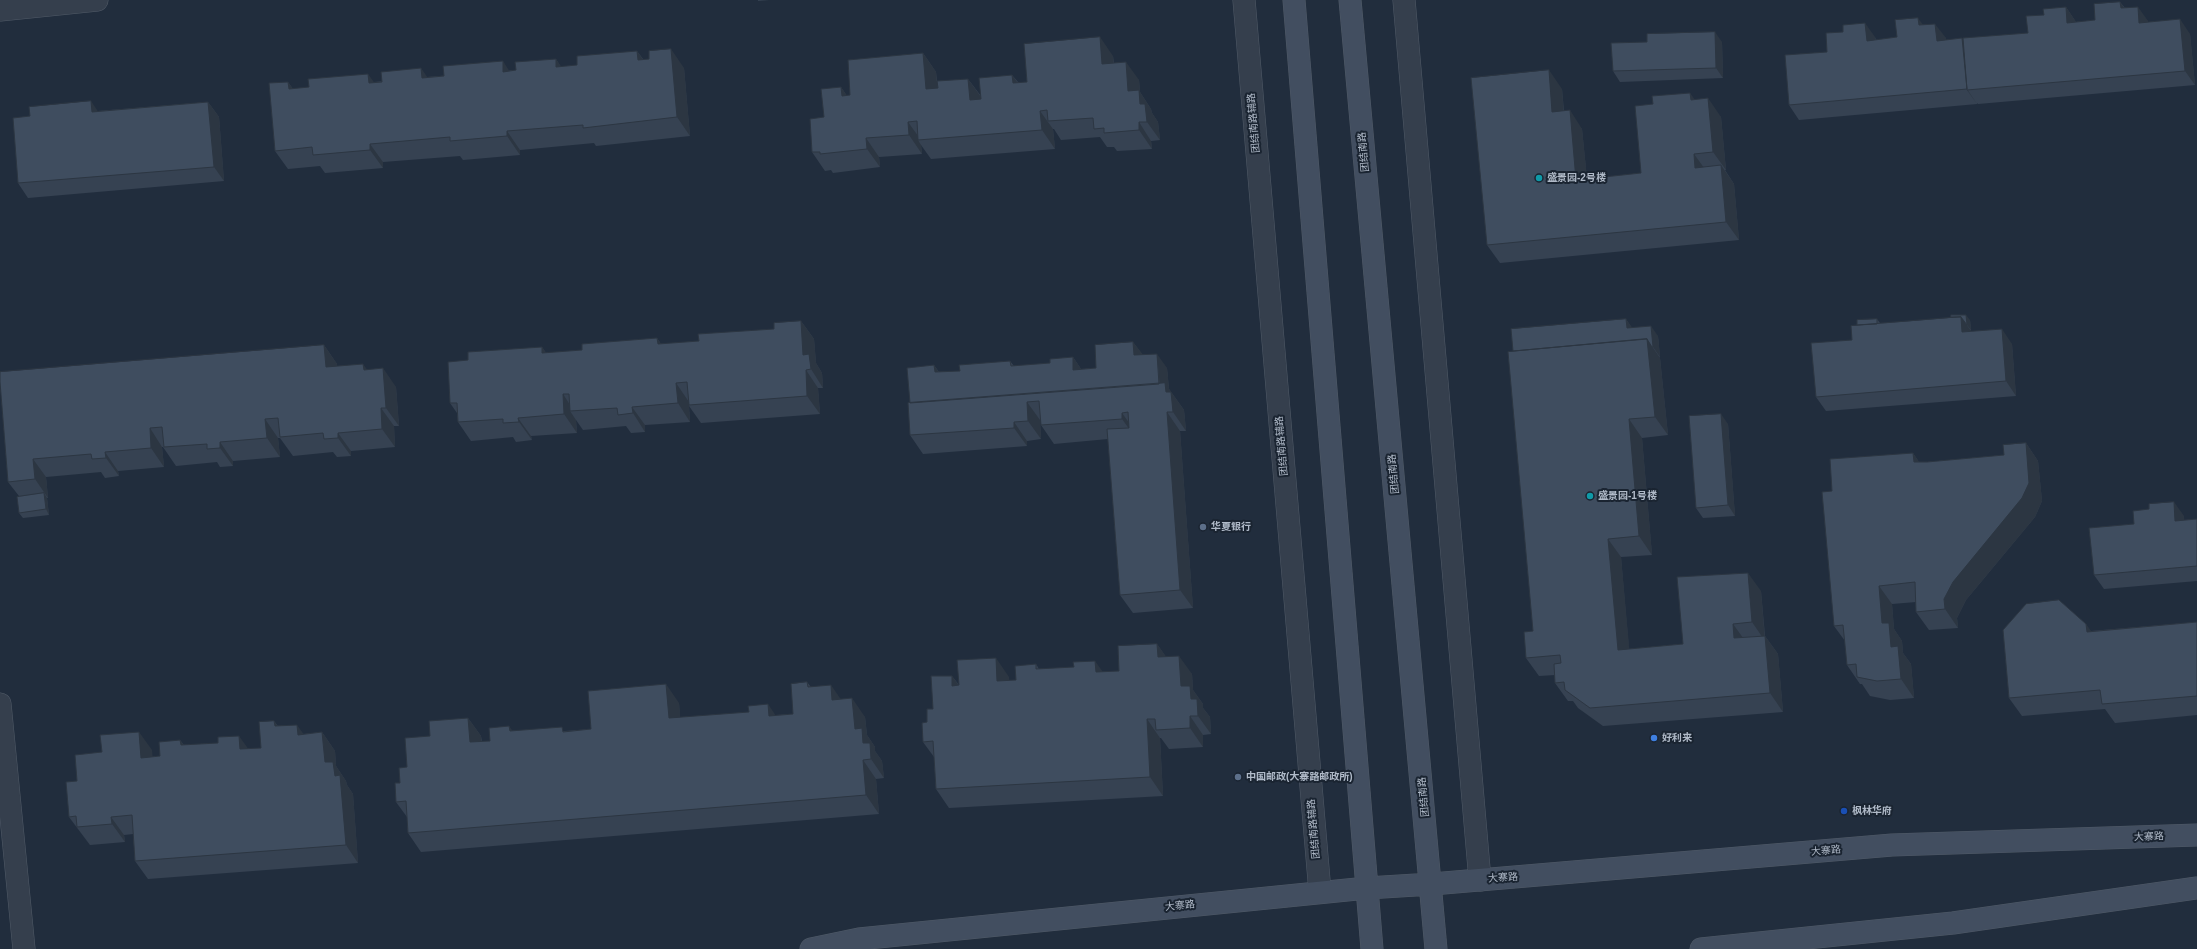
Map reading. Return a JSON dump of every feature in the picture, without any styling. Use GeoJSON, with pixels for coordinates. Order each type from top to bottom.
{"type":"FeatureCollection","features":[{"type":"Feature","properties":{"kind":"main road"},"geometry":{"type":"LineString","coordinates":[[1294,0],[1372,949]]}},
{"type":"Feature","properties":{"kind":"main road","name":"团结南路"},"geometry":{"type":"LineString","coordinates":[[1350,0],[1432,884],[1436,949]]}},
{"type":"Feature","properties":{"kind":"main road","name":"大寨路"},"geometry":{"type":"LineString","coordinates":[[812,949],[859,939],[1367,888],[1432,884],[1892,845],[2197,835]]}},
{"type":"Feature","properties":{"kind":"main road"},"geometry":{"type":"LineString","coordinates":[[1701,949],[1953,923],[2197,888]]}},
{"type":"Feature","properties":{"kind":"street"},"geometry":{"type":"LineString","coordinates":[[0,10],[97,0]]}},
{"type":"Feature","properties":{"kind":"street","name":"团结南路辅路"},"geometry":{"type":"LineString","coordinates":[[1244,0],[1320,892]]}},
{"type":"Feature","properties":{"kind":"street"},"geometry":{"type":"LineString","coordinates":[[1404,0],[1480,880]]}},
{"type":"Feature","properties":{"kind":"street"},"geometry":{"type":"LineString","coordinates":[[0,704],[24,949]]}},
{"type":"Feature","properties":{"kind":"building"},"geometry":{"type":"Polygon","coordinates":[[[2120,2],[2121,8],[2138,7],[2139,23],[2180,19],[2185,71],[1967,90],[1963,38],[2028,33],[2026,16],[2044,15],[2043,9],[2066,7],[2067,23],[2095,20],[2094,4],[2120,2]]]}},
{"type":"Feature","properties":{"kind":"building"},"geometry":{"type":"Polygon","coordinates":[[[1918,18],[1919,25],[1935,24],[1937,41],[1962,38],[1967,89],[1789,105],[1785,55],[1827,52],[1826,33],[1843,32],[1843,25],[1865,23],[1867,41],[1897,37],[1895,20],[1918,18]]]}},
{"type":"Feature","properties":{"kind":"building"},"geometry":{"type":"Polygon","coordinates":[[[1715,32],[1716,68],[1613,71],[1611,43],[1647,42],[1647,34],[1715,32]]]}},
{"type":"Feature","properties":{"kind":"building"},"geometry":{"type":"Polygon","coordinates":[[[1100,37],[1102,64],[1126,62],[1128,91],[1139,90],[1140,104],[1145,104],[1147,122],[1139,122],[1139,130],[1104,133],[1104,128],[1094,129],[1093,118],[1048,121],[1047,110],[1040,111],[1042,130],[918,140],[917,121],[908,122],[909,135],[866,138],[867,149],[820,154],[820,152],[812,152],[810,119],[824,117],[821,89],[841,87],[842,96],[850,95],[848,60],[923,53],[926,89],[938,88],[937,81],[968,79],[970,100],[981,99],[979,78],[1012,75],[1013,83],[1027,82],[1024,44],[1100,37]]]}},
{"type":"Feature","properties":{"kind":"building"},"geometry":{"type":"Polygon","coordinates":[[[671,49],[677,117],[583,128],[583,125],[507,131],[507,136],[450,141],[450,137],[370,144],[370,150],[313,155],[312,147],[275,151],[269,83],[288,82],[289,89],[309,87],[308,79],[368,74],[369,83],[382,82],[381,72],[421,68],[422,78],[444,76],[443,66],[503,61],[503,72],[516,70],[515,62],[556,59],[556,67],[577,65],[577,56],[637,51],[638,60],[649,59],[649,51],[671,49]]]}},
{"type":"Feature","properties":{"kind":"building","name":"盛景园-2号楼"},"geometry":{"type":"Polygon","coordinates":[[[1549,70],[1552,112],[1570,110],[1576,180],[1641,173],[1635,106],[1653,104],[1652,96],[1690,93],[1691,100],[1708,98],[1713,152],[1694,154],[1695,168],[1721,165],[1726,222],[1487,245],[1471,78],[1549,70]]]}},
{"type":"Feature","properties":{"kind":"building"},"geometry":{"type":"Polygon","coordinates":[[[91,101],[92,112],[208,102],[214,167],[18,183],[13,118],[30,116],[29,107],[91,101]]]}},
{"type":"Feature","properties":{"kind":"building"},"geometry":{"type":"Polygon","coordinates":[[[1951,315],[1966,315],[1967,325],[1961,317],[1951,317],[1951,315]]]}},
{"type":"Feature","properties":{"kind":"building"},"geometry":{"type":"Polygon","coordinates":[[[1961,317],[1962,332],[2002,329],[2006,381],[1816,397],[1811,343],[1852,340],[1851,326],[1961,317]]]}},
{"type":"Feature","properties":{"kind":"building"},"geometry":{"type":"Polygon","coordinates":[[[1626,319],[1627,328],[1651,326],[1653,347],[1647,339],[1513,351],[1511,329],[1626,319]]]}},
{"type":"Feature","properties":{"kind":"building"},"geometry":{"type":"Polygon","coordinates":[[[1877,319],[1877,324],[1857,325],[1857,320],[1877,319]]]}},
{"type":"Feature","properties":{"kind":"building"},"geometry":{"type":"Polygon","coordinates":[[[801,321],[803,355],[809,354],[811,369],[806,370],[807,396],[689,405],[687,382],[676,383],[678,403],[632,407],[633,413],[618,415],[617,408],[570,411],[569,394],[563,394],[564,414],[518,418],[519,422],[503,423],[503,419],[458,422],[457,403],[450,403],[448,362],[468,360],[468,352],[542,347],[542,353],[582,350],[582,344],[657,338],[658,344],[699,341],[698,334],[774,329],[774,323],[801,321]]]}},
{"type":"Feature","properties":{"kind":"building","name":"盛景园-1号楼"},"geometry":{"type":"Polygon","coordinates":[[[1647,339],[1655,417],[1629,419],[1639,536],[1608,539],[1618,650],[1683,644],[1677,577],[1748,573],[1752,622],[1733,624],[1734,638],[1765,636],[1770,693],[1590,708],[1565,690],[1564,682],[1555,683],[1554,664],[1561,663],[1560,655],[1526,658],[1524,632],[1533,631],[1508,352],[1647,339]]]}},
{"type":"Feature","properties":{"kind":"building"},"geometry":{"type":"Polygon","coordinates":[[[1133,342],[1134,355],[1157,354],[1159,384],[910,403],[907,368],[934,365],[935,372],[960,371],[959,365],[1010,361],[1011,366],[1050,363],[1050,359],[1073,357],[1073,370],[1096,368],[1095,345],[1133,342]]]}},
{"type":"Feature","properties":{"kind":"building"},"geometry":{"type":"Polygon","coordinates":[[[324,345],[326,367],[363,364],[364,370],[383,368],[386,408],[381,408],[382,429],[338,433],[338,438],[324,439],[323,433],[280,437],[278,418],[265,419],[267,438],[220,442],[220,448],[207,449],[207,444],[164,447],[162,427],[150,428],[151,448],[105,452],[106,458],[92,459],[91,454],[33,459],[35,479],[8,482],[0,372],[324,345]]]}},
{"type":"Feature","properties":{"kind":"building"},"geometry":{"type":"Polygon","coordinates":[[[1165,383],[1166,392],[1171,392],[1173,412],[1167,412],[1180,590],[1120,595],[1107,429],[1129,428],[1128,412],[1122,413],[1122,419],[1041,425],[1039,401],[1027,402],[1028,421],[1014,422],[1014,428],[910,435],[908,403],[1165,383]]]}},
{"type":"Feature","properties":{"kind":"building"},"geometry":{"type":"Polygon","coordinates":[[[1721,414],[1728,505],[1696,508],[1689,416],[1721,414]]]}},
{"type":"Feature","properties":{"kind":"building"},"geometry":{"type":"Polygon","coordinates":[[[2026,443],[2029,483],[2022,498],[1953,582],[1944,599],[1945,609],[1916,612],[1915,582],[1879,586],[1882,623],[1889,623],[1891,647],[1898,646],[1901,679],[1877,681],[1857,677],[1856,664],[1847,665],[1843,625],[1834,626],[1822,492],[1832,491],[1830,459],[1913,453],[1914,462],[1927,462],[2004,455],[2003,445],[2026,443]]]}},
{"type":"Feature","properties":{"kind":"building"},"geometry":{"type":"Polygon","coordinates":[[[44,493],[46,509],[19,513],[17,497],[44,493]]]}},
{"type":"Feature","properties":{"kind":"building"},"geometry":{"type":"Polygon","coordinates":[[[2174,502],[2175,521],[2197,519],[2197,566],[2094,575],[2089,528],[2134,524],[2133,511],[2149,509],[2149,504],[2174,502]]]}},
{"type":"Feature","properties":{"kind":"building"},"geometry":{"type":"Polygon","coordinates":[[[2059,600],[2086,624],[2087,632],[2197,622],[2197,696],[2102,704],[2100,690],[2009,698],[2003,630],[2026,604],[2059,600]]]}},
{"type":"Feature","properties":{"kind":"building"},"geometry":{"type":"Polygon","coordinates":[[[1157,644],[1158,657],[1179,656],[1181,686],[1190,686],[1191,699],[1197,699],[1198,716],[1190,716],[1190,728],[1156,730],[1155,719],[1147,719],[1150,777],[936,789],[933,741],[923,742],[922,723],[927,722],[927,709],[933,709],[931,676],[952,676],[952,686],[959,685],[957,660],[996,658],[997,681],[1016,680],[1015,666],[1036,664],[1036,669],[1074,667],[1073,662],[1095,661],[1096,672],[1119,671],[1118,646],[1157,644]]]}},
{"type":"Feature","properties":{"kind":"building"},"geometry":{"type":"Polygon","coordinates":[[[807,682],[808,687],[831,685],[832,700],[852,698],[855,729],[862,728],[863,743],[870,743],[871,759],[863,760],[866,795],[408,833],[406,801],[396,802],[395,783],[400,783],[399,768],[407,767],[405,738],[430,736],[429,721],[468,718],[470,742],[490,741],[489,728],[509,726],[510,731],[562,727],[563,732],[591,729],[588,691],[666,684],[669,718],[749,712],[748,706],[768,704],[769,716],[793,714],[791,684],[807,682]]]}},
{"type":"Feature","properties":{"kind":"building"},"geometry":{"type":"Polygon","coordinates":[[[274,721],[275,726],[297,725],[298,735],[322,732],[325,762],[333,762],[335,776],[340,775],[346,845],[135,861],[132,815],[111,817],[112,824],[77,827],[76,816],[69,817],[66,782],[77,781],[75,755],[102,752],[100,735],[139,732],[141,758],[160,756],[159,742],[180,740],[181,745],[218,743],[218,737],[239,736],[240,749],[261,748],[259,722],[274,721]]]}},
{"type":"Feature","properties":{"kind":"place","name":"盛景园-2号楼"},"geometry":{"type":"Point","coordinates":[1539,178]}},
{"type":"Feature","properties":{"kind":"place","name":"盛景园-1号楼"},"geometry":{"type":"Point","coordinates":[1590,496]}},
{"type":"Feature","properties":{"kind":"place","name":"华夏银行"},"geometry":{"type":"Point","coordinates":[1203,527]}},
{"type":"Feature","properties":{"kind":"place","name":"好利来"},"geometry":{"type":"Point","coordinates":[1654,738]}},
{"type":"Feature","properties":{"kind":"place","name":"中国邮政(大寨路邮政所)"},"geometry":{"type":"Point","coordinates":[1238,777]}},
{"type":"Feature","properties":{"kind":"place","name":"枫林华府"},"geometry":{"type":"Point","coordinates":[1844,811]}}]}
